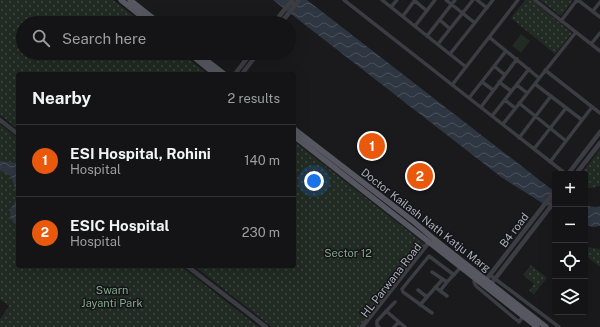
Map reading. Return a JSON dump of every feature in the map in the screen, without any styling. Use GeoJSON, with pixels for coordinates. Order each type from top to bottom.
{"type":"FeatureCollection","features":[{"type":"Feature","properties":{"kind":"main road"},"geometry":{"type":"LineString","coordinates":[[121,0],[141,16]]}},
{"type":"Feature","properties":{"kind":"main road"},"geometry":{"type":"LineString","coordinates":[[130,0],[150,16]]}},
{"type":"Feature","properties":{"kind":"main road"},"geometry":{"type":"LineString","coordinates":[[197,60],[212,72]]}},
{"type":"Feature","properties":{"kind":"main road"},"geometry":{"type":"LineString","coordinates":[[206,60],[221,72]]}},
{"type":"Feature","properties":{"kind":"main road","name":"Doctor Kailash Nath Katju Marg"},"geometry":{"type":"LineString","coordinates":[[296,131],[403,217],[430,243],[537,327]]}},
{"type":"Feature","properties":{"kind":"main road","name":"Doctor Kailash Nath Katju Marg"},"geometry":{"type":"LineString","coordinates":[[296,137],[489,282],[546,327]]}},
{"type":"Feature","properties":{"kind":"street"},"geometry":{"type":"LineString","coordinates":[[279,16],[292,0]]}},
{"type":"Feature","properties":{"kind":"street"},"geometry":{"type":"LineString","coordinates":[[286,16],[299,0]]}},
{"type":"Feature","properties":{"kind":"street"},"geometry":{"type":"LineString","coordinates":[[344,0],[563,171]]}},
{"type":"Feature","properties":{"kind":"street"},"geometry":{"type":"LineString","coordinates":[[382,0],[466,67]]}},
{"type":"Feature","properties":{"kind":"street"},"geometry":{"type":"LineString","coordinates":[[391,7],[396,0]]}},
{"type":"Feature","properties":{"kind":"street"},"geometry":{"type":"LineString","coordinates":[[403,16],[415,0],[427,11]]}},
{"type":"Feature","properties":{"kind":"street"},"geometry":{"type":"LineString","coordinates":[[415,26],[435,0]]}},
{"type":"Feature","properties":{"kind":"street"},"geometry":{"type":"LineString","coordinates":[[446,0],[475,23]]}},
{"type":"Feature","properties":{"kind":"street"},"geometry":{"type":"LineString","coordinates":[[427,36],[455,0]]}},
{"type":"Feature","properties":{"kind":"street"},"geometry":{"type":"LineString","coordinates":[[438,44],[473,0]]}},
{"type":"Feature","properties":{"kind":"street"},"geometry":{"type":"LineString","coordinates":[[477,0],[487,8]]}},
{"type":"Feature","properties":{"kind":"street"},"geometry":{"type":"LineString","coordinates":[[450,54],[493,0]]}},
{"type":"Feature","properties":{"kind":"street"},"geometry":{"type":"LineString","coordinates":[[452,85],[517,2],[511,0]]}},
{"type":"Feature","properties":{"kind":"street"},"geometry":{"type":"LineString","coordinates":[[535,0],[600,51]]}},
{"type":"Feature","properties":{"kind":"street"},"geometry":{"type":"LineString","coordinates":[[561,21],[578,0],[600,17]]}},
{"type":"Feature","properties":{"kind":"street"},"geometry":{"type":"LineString","coordinates":[[593,11],[600,2]]}},
{"type":"Feature","properties":{"kind":"street"},"geometry":{"type":"LineString","coordinates":[[440,20],[450,29]]}},
{"type":"Feature","properties":{"kind":"street"},"geometry":{"type":"LineString","coordinates":[[503,124],[576,32]]}},
{"type":"Feature","properties":{"kind":"street"},"geometry":{"type":"LineString","coordinates":[[591,44],[600,33]]}},
{"type":"Feature","properties":{"kind":"street"},"geometry":{"type":"LineString","coordinates":[[489,37],[540,78]]}},
{"type":"Feature","properties":{"kind":"street"},"geometry":{"type":"LineString","coordinates":[[469,98],[506,51]]}},
{"type":"Feature","properties":{"kind":"street"},"geometry":{"type":"LineString","coordinates":[[481,107],[517,59]]}},
{"type":"Feature","properties":{"kind":"street"},"geometry":{"type":"LineString","coordinates":[[237,72],[246,60]]}},
{"type":"Feature","properties":{"kind":"street"},"geometry":{"type":"LineString","coordinates":[[244,72],[253,60]]}},
{"type":"Feature","properties":{"kind":"street"},"geometry":{"type":"LineString","coordinates":[[494,66],[505,75]]}},
{"type":"Feature","properties":{"kind":"street"},"geometry":{"type":"LineString","coordinates":[[492,116],[529,69]]}},
{"type":"Feature","properties":{"kind":"street"},"geometry":{"type":"LineString","coordinates":[[545,70],[600,113]]}},
{"type":"Feature","properties":{"kind":"street"},"geometry":{"type":"LineString","coordinates":[[482,82],[493,90]]}},
{"type":"Feature","properties":{"kind":"street"},"geometry":{"type":"LineString","coordinates":[[499,82],[511,91]]}},
{"type":"Feature","properties":{"kind":"street"},"geometry":{"type":"LineString","coordinates":[[535,84],[582,120]]}},
{"type":"Feature","properties":{"kind":"street"},"geometry":{"type":"LineString","coordinates":[[517,85],[528,93]]}},
{"type":"Feature","properties":{"kind":"street"},"geometry":{"type":"LineString","coordinates":[[519,138],[551,96]]}},
{"type":"Feature","properties":{"kind":"street"},"geometry":{"type":"LineString","coordinates":[[505,100],[516,108]]}},
{"type":"Feature","properties":{"kind":"street"},"geometry":{"type":"LineString","coordinates":[[519,103],[566,141]]}},
{"type":"Feature","properties":{"kind":"street"},"geometry":{"type":"LineString","coordinates":[[550,162],[592,107]]}},
{"type":"Feature","properties":{"kind":"street"},"geometry":{"type":"LineString","coordinates":[[534,149],[566,108]]}},
{"type":"Feature","properties":{"kind":"street"},"geometry":{"type":"LineString","coordinates":[[0,116],[16,129]]}},
{"type":"Feature","properties":{"kind":"street"},"geometry":{"type":"LineString","coordinates":[[0,120],[16,132]]}},
{"type":"Feature","properties":{"kind":"street"},"geometry":{"type":"LineString","coordinates":[[569,171],[600,132]]}},
{"type":"Feature","properties":{"kind":"street"},"geometry":{"type":"LineString","coordinates":[[578,171],[600,143]]}},
{"type":"Feature","properties":{"kind":"street","name":"B4 road"},"geometry":{"type":"LineString","coordinates":[[489,282],[490,275],[552,195]]}},
{"type":"Feature","properties":{"kind":"street","name":"B4 road"},"geometry":{"type":"LineString","coordinates":[[489,282],[495,279],[552,205]]}},
{"type":"Feature","properties":{"kind":"street","name":"HL Parwana Road"},"geometry":{"type":"LineString","coordinates":[[365,327],[430,243]]}},
{"type":"Feature","properties":{"kind":"street"},"geometry":{"type":"LineString","coordinates":[[432,313],[402,291],[429,256],[454,275]]}},
{"type":"Feature","properties":{"kind":"street"},"geometry":{"type":"LineString","coordinates":[[440,291],[461,267]]}},
{"type":"Feature","properties":{"kind":"street"},"geometry":{"type":"LineString","coordinates":[[190,268],[266,327]]}},
{"type":"Feature","properties":{"kind":"street"},"geometry":{"type":"LineString","coordinates":[[195,268],[271,327]]}},
{"type":"Feature","properties":{"kind":"street"},"geometry":{"type":"LineString","coordinates":[[432,272],[447,282]]}},
{"type":"Feature","properties":{"kind":"street"},"geometry":{"type":"LineString","coordinates":[[490,275],[559,327]]}},
{"type":"Feature","properties":{"kind":"street"},"geometry":{"type":"LineString","coordinates":[[420,305],[442,280]]}},
{"type":"Feature","properties":{"kind":"street"},"geometry":{"type":"LineString","coordinates":[[435,288],[447,296]]}},
{"type":"Feature","properties":{"kind":"street"},"geometry":{"type":"LineString","coordinates":[[418,290],[427,297]]}},
{"type":"Feature","properties":{"kind":"street"},"geometry":{"type":"LineString","coordinates":[[379,327],[377,325],[377,321],[395,302]]}},
{"type":"Feature","properties":{"kind":"street"},"geometry":{"type":"LineString","coordinates":[[386,311],[405,327]]}},
{"type":"Feature","properties":{"kind":"street"},"geometry":{"type":"LineString","coordinates":[[394,327],[398,322]]}},
{"type":"Feature","properties":{"kind":"green space"},"geometry":{"type":"Polygon","coordinates":[[[0,0],[113,0],[134,16],[16,16],[16,60],[190,60],[205,72],[16,72],[16,127],[0,115],[0,0]]]}},
{"type":"Feature","properties":{"kind":"green space"},"geometry":{"type":"Polygon","coordinates":[[[525,0],[532,0],[572,33],[555,54],[511,18],[525,0]]]}},
{"type":"Feature","properties":{"kind":"green space"},"geometry":{"type":"Polygon","coordinates":[[[540,0],[573,0],[561,16],[540,0]]]}},
{"type":"Feature","properties":{"kind":"green space"},"geometry":{"type":"Polygon","coordinates":[[[521,34],[530,41],[521,53],[512,46],[521,34]]]}},
{"type":"Feature","properties":{"kind":"green space","name":"Swarn Jayanti Park"},"geometry":{"type":"Polygon","coordinates":[[[0,124],[16,136],[16,268],[184,268],[259,327],[0,327],[0,319],[9,306],[0,299],[0,124]]]}},
{"type":"Feature","properties":{"kind":"green space","name":"Sector 12"},"geometry":{"type":"Polygon","coordinates":[[[296,143],[425,244],[359,327],[272,327],[197,268],[296,268],[296,143]]]}},
{"type":"Feature","properties":{"kind":"green space"},"geometry":{"type":"Polygon","coordinates":[[[600,149],[600,186],[588,188],[588,171],[583,171],[600,149]]]}},
{"type":"Feature","properties":{"kind":"green space"},"geometry":{"type":"Polygon","coordinates":[[[588,247],[600,249],[600,267],[588,257],[588,247]]]}},
{"type":"Feature","properties":{"kind":"green space"},"geometry":{"type":"Polygon","coordinates":[[[531,265],[547,278],[534,294],[529,291],[534,284],[523,275],[531,265]]]}},
{"type":"Feature","properties":{"kind":"water"},"geometry":{"type":"Polygon","coordinates":[[[273,0],[307,0],[552,190],[552,209],[501,177],[296,18],[296,16],[294,16],[273,0]]]}},
{"type":"Feature","properties":{"kind":"water"},"geometry":{"type":"Polygon","coordinates":[[[0,161],[16,163],[16,192],[11,176],[0,170],[0,161]]]}},
{"type":"Feature","properties":{"kind":"water"},"geometry":{"type":"Polygon","coordinates":[[[16,200],[16,224],[12,220],[10,213],[16,200]]]}},
{"type":"Feature","properties":{"kind":"water"},"geometry":{"type":"Polygon","coordinates":[[[588,206],[600,206],[600,226],[588,226],[588,206]]]}},
{"type":"Feature","properties":{"kind":"place","name":"ESI Hospital, Rohini"},"geometry":{"type":"Point","coordinates":[372,146]}},
{"type":"Feature","properties":{"kind":"place","name":"ESIC Hospital"},"geometry":{"type":"Point","coordinates":[420,176]}}]}
